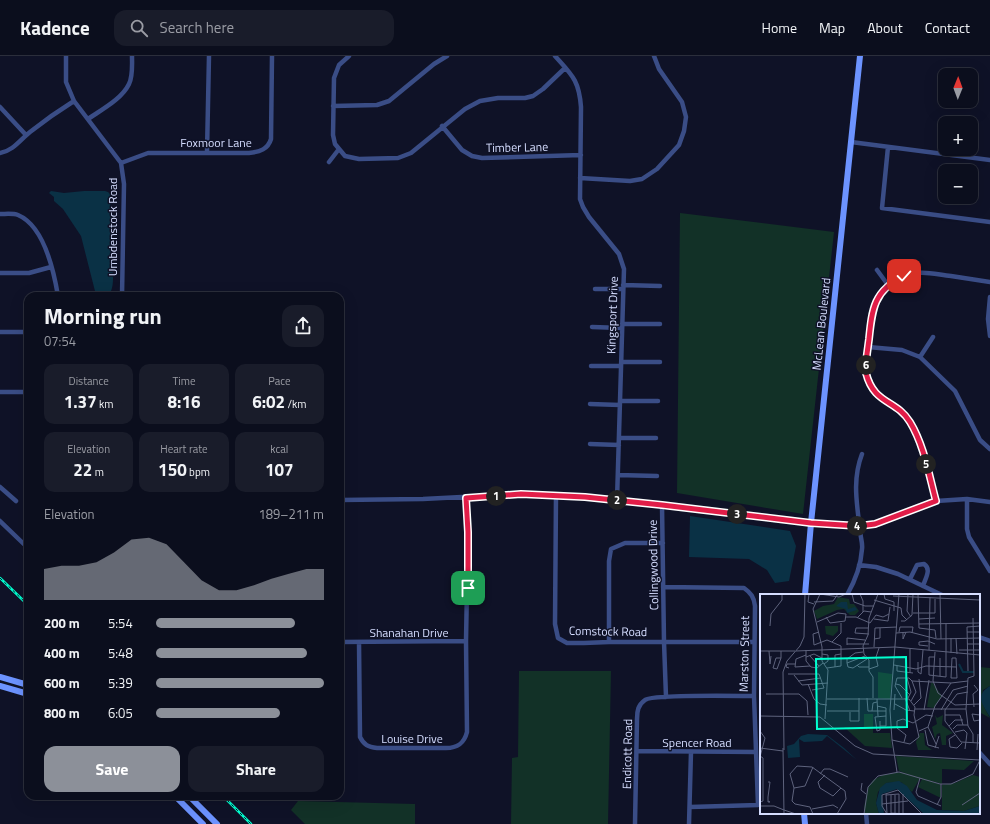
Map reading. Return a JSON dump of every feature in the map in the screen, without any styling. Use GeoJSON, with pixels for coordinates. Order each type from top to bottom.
{"type":"FeatureCollection","features":[{"type":"Feature","properties":{"kind":"main road","name":"McLean Boulevard"},"geometry":{"type":"LineString","coordinates":[[805,594],[811,523],[860,56]]}},
{"type":"Feature","properties":{"kind":"main road"},"geometry":{"type":"LineString","coordinates":[[0,677],[24,684]]}},
{"type":"Feature","properties":{"kind":"main road"},"geometry":{"type":"LineString","coordinates":[[0,686],[24,693]]}},
{"type":"Feature","properties":{"kind":"main road"},"geometry":{"type":"LineString","coordinates":[[179,800],[203,824]]}},
{"type":"Feature","properties":{"kind":"main road"},"geometry":{"type":"LineString","coordinates":[[193,800],[216,824]]}},
{"type":"Feature","properties":{"kind":"main road"},"geometry":{"type":"LineString","coordinates":[[804,814],[805,824]]}},
{"type":"Feature","properties":{"kind":"street","name":"Umbdenstock Road"},"geometry":{"type":"LineString","coordinates":[[66,56],[66,82],[74,101],[121,163],[124,184],[122,292]]}},
{"type":"Feature","properties":{"kind":"street"},"geometry":{"type":"LineString","coordinates":[[88,119],[123,94],[129,84],[132,73],[132,56]]}},
{"type":"Feature","properties":{"kind":"street"},"geometry":{"type":"LineString","coordinates":[[207,152],[209,56]]}},
{"type":"Feature","properties":{"kind":"street","name":"Foxmoor Lane"},"geometry":{"type":"LineString","coordinates":[[121,163],[148,153],[258,152],[266,148],[271,139],[272,56]]}},
{"type":"Feature","properties":{"kind":"street"},"geometry":{"type":"LineString","coordinates":[[349,56],[339,65],[334,78],[333,135],[335,144],[345,156],[359,159],[398,158],[411,153],[442,126],[465,109],[480,101],[498,98],[525,98],[533,96],[543,89],[565,68]]}},
{"type":"Feature","properties":{"kind":"street"},"geometry":{"type":"LineString","coordinates":[[333,106],[377,105],[389,101],[434,64],[447,56]]}},
{"type":"Feature","properties":{"kind":"street","name":"Kingsport Drive"},"geometry":{"type":"LineString","coordinates":[[555,56],[576,80],[580,94],[580,199],[589,217],[619,254],[624,270],[617,500]]}},
{"type":"Feature","properties":{"kind":"street"},"geometry":{"type":"LineString","coordinates":[[580,178],[630,181],[642,179],[657,169],[679,145],[684,132],[686,117],[682,102],[659,69],[654,56]]}},
{"type":"Feature","properties":{"kind":"street"},"geometry":{"type":"LineString","coordinates":[[0,153],[10,150],[26,135],[74,101]]}},
{"type":"Feature","properties":{"kind":"street"},"geometry":{"type":"LineString","coordinates":[[0,107],[26,135]]}},
{"type":"Feature","properties":{"kind":"street","name":"Timber Lane"},"geometry":{"type":"LineString","coordinates":[[442,126],[462,150],[472,156],[482,158],[581,155]]}},
{"type":"Feature","properties":{"kind":"street"},"geometry":{"type":"LineString","coordinates":[[851,142],[990,160]]}},
{"type":"Feature","properties":{"kind":"street"},"geometry":{"type":"LineString","coordinates":[[888,147],[882,207],[990,222]]}},
{"type":"Feature","properties":{"kind":"street"},"geometry":{"type":"LineString","coordinates":[[329,162],[339,149]]}},
{"type":"Feature","properties":{"kind":"street"},"geometry":{"type":"LineString","coordinates":[[0,214],[18,215],[28,222],[43,242],[47,250],[57,292]]}},
{"type":"Feature","properties":{"kind":"street"},"geometry":{"type":"LineString","coordinates":[[0,273],[29,272],[51,267]]}},
{"type":"Feature","properties":{"kind":"street"},"geometry":{"type":"LineString","coordinates":[[877,270],[888,285]]}},
{"type":"Feature","properties":{"kind":"street"},"geometry":{"type":"LineString","coordinates":[[936,501],[918,438],[910,422],[897,408],[879,397],[868,382],[866,366],[872,310],[879,296],[888,285],[904,276],[919,273],[990,282]]}},
{"type":"Feature","properties":{"kind":"street"},"geometry":{"type":"LineString","coordinates":[[595,288],[660,286]]}},
{"type":"Feature","properties":{"kind":"street"},"geometry":{"type":"LineString","coordinates":[[990,298],[988,319],[990,336]]}},
{"type":"Feature","properties":{"kind":"street"},"geometry":{"type":"LineString","coordinates":[[592,327],[660,324]]}},
{"type":"Feature","properties":{"kind":"street"},"geometry":{"type":"LineString","coordinates":[[0,332],[24,332]]}},
{"type":"Feature","properties":{"kind":"street"},"geometry":{"type":"LineString","coordinates":[[920,357],[933,337]]}},
{"type":"Feature","properties":{"kind":"street"},"geometry":{"type":"LineString","coordinates":[[868,347],[902,350],[920,357],[955,391],[980,440],[990,449]]}},
{"type":"Feature","properties":{"kind":"street"},"geometry":{"type":"LineString","coordinates":[[591,366],[660,362]]}},
{"type":"Feature","properties":{"kind":"street"},"geometry":{"type":"LineString","coordinates":[[0,392],[24,392]]}},
{"type":"Feature","properties":{"kind":"street"},"geometry":{"type":"LineString","coordinates":[[590,404],[658,401]]}},
{"type":"Feature","properties":{"kind":"street"},"geometry":{"type":"LineString","coordinates":[[619,438],[656,438]]}},
{"type":"Feature","properties":{"kind":"street"},"geometry":{"type":"LineString","coordinates":[[590,444],[619,445]]}},
{"type":"Feature","properties":{"kind":"street"},"geometry":{"type":"LineString","coordinates":[[848,594],[852,586],[859,564],[862,547],[855,491],[858,463],[862,454]]}},
{"type":"Feature","properties":{"kind":"street"},"geometry":{"type":"LineString","coordinates":[[618,475],[657,476]]}},
{"type":"Feature","properties":{"kind":"street"},"geometry":{"type":"LineString","coordinates":[[0,487],[16,501]]}},
{"type":"Feature","properties":{"kind":"street"},"geometry":{"type":"LineString","coordinates":[[344,500],[466,498],[521,494],[556,495],[617,500],[811,523],[859,526],[875,524],[936,501],[967,499],[990,502]]}},
{"type":"Feature","properties":{"kind":"street","name":"Comstock Road"},"geometry":{"type":"LineString","coordinates":[[556,495],[555,624],[558,638],[567,643],[754,642]]}},
{"type":"Feature","properties":{"kind":"street"},"geometry":{"type":"LineString","coordinates":[[466,498],[468,532],[466,642]]}},
{"type":"Feature","properties":{"kind":"street"},"geometry":{"type":"LineString","coordinates":[[967,499],[967,528],[969,537],[990,571]]}},
{"type":"Feature","properties":{"kind":"street","name":"Collingwood Drive"},"geometry":{"type":"LineString","coordinates":[[662,505],[666,697]]}},
{"type":"Feature","properties":{"kind":"street"},"geometry":{"type":"LineString","coordinates":[[0,521],[24,544]]}},
{"type":"Feature","properties":{"kind":"street"},"geometry":{"type":"LineString","coordinates":[[609,642],[609,561],[611,549],[624,543],[663,543]]}},
{"type":"Feature","properties":{"kind":"street"},"geometry":{"type":"LineString","coordinates":[[859,564],[876,567],[898,574],[940,594]]}},
{"type":"Feature","properties":{"kind":"street"},"geometry":{"type":"LineString","coordinates":[[910,579],[917,565],[924,564],[928,566],[923,586]]}},
{"type":"Feature","properties":{"kind":"street","name":"Marston Street"},"geometry":{"type":"LineString","coordinates":[[663,587],[744,588],[750,592],[754,599],[755,606],[754,696],[758,805],[690,807]]}},
{"type":"Feature","properties":{"kind":"street"},"geometry":{"type":"LineString","coordinates":[[980,637],[990,641]]}},
{"type":"Feature","properties":{"kind":"street","name":"Shanahan Drive"},"geometry":{"type":"LineString","coordinates":[[344,642],[466,642],[467,732],[465,739],[460,745]]}},
{"type":"Feature","properties":{"kind":"street","name":"Louise Drive"},"geometry":{"type":"LineString","coordinates":[[359,642],[360,737],[365,744],[369,747],[377,748],[453,748],[460,745]]}},
{"type":"Feature","properties":{"kind":"street","name":"Endicott Road"},"geometry":{"type":"LineString","coordinates":[[635,824],[638,708],[645,699],[650,697],[754,696]]}},
{"type":"Feature","properties":{"kind":"street","name":"Spencer Road"},"geometry":{"type":"LineString","coordinates":[[637,751],[756,752]]}},
{"type":"Feature","properties":{"kind":"street"},"geometry":{"type":"LineString","coordinates":[[689,824],[691,752]]}},
{"type":"Feature","properties":{"kind":"street"},"geometry":{"type":"LineString","coordinates":[[980,753],[990,764]]}},
{"type":"Feature","properties":{"kind":"street"},"geometry":{"type":"LineString","coordinates":[[866,814],[867,824]]}},
{"type":"Feature","properties":{"kind":"green space"},"geometry":{"type":"Polygon","coordinates":[[[680,213],[834,232],[803,514],[677,493],[680,213]]]}},
{"type":"Feature","properties":{"kind":"green space"},"geometry":{"type":"Polygon","coordinates":[[[980,667],[990,668],[990,686],[983,690],[982,699],[990,718],[980,713],[980,667]]]}},
{"type":"Feature","properties":{"kind":"green space"},"geometry":{"type":"Polygon","coordinates":[[[519,671],[611,671],[608,824],[511,824],[512,758],[518,757],[519,671]]]}},
{"type":"Feature","properties":{"kind":"green space"},"geometry":{"type":"Polygon","coordinates":[[[298,801],[415,804],[415,824],[305,824],[291,810],[298,801]]]}},
{"type":"Feature","properties":{"kind":"water"},"geometry":{"type":"Polygon","coordinates":[[[51,191],[64,193],[105,191],[110,194],[111,225],[114,237],[112,257],[113,278],[110,292],[95,292],[81,236],[63,209],[54,201],[54,197],[49,193],[51,191]]]}},
{"type":"Feature","properties":{"kind":"water"},"geometry":{"type":"Polygon","coordinates":[[[690,516],[790,531],[796,546],[789,581],[775,583],[767,570],[749,559],[689,557],[690,516]]]}},
{"type":"Feature","properties":{"kind":"water"},"geometry":{"type":"Polygon","coordinates":[[[990,686],[990,717],[981,700],[981,696],[985,689],[990,686]]]}},
{"type":"Feature","properties":{"kind":"railway"},"geometry":{"type":"LineString","coordinates":[[0,578],[24,601]]}},
{"type":"Feature","properties":{"kind":"railway"},"geometry":{"type":"LineString","coordinates":[[227,800],[251,824]]}},
{"type":"Feature","properties":{"kind":"route"},"geometry":{"type":"LineString","coordinates":[[468,588],[468,532],[466,498],[521,494],[585,497],[811,523],[859,526],[875,524],[936,501],[918,438],[910,422],[897,408],[879,397],[868,382],[866,373],[871,316],[875,302],[888,285],[904,276]]}}]}
